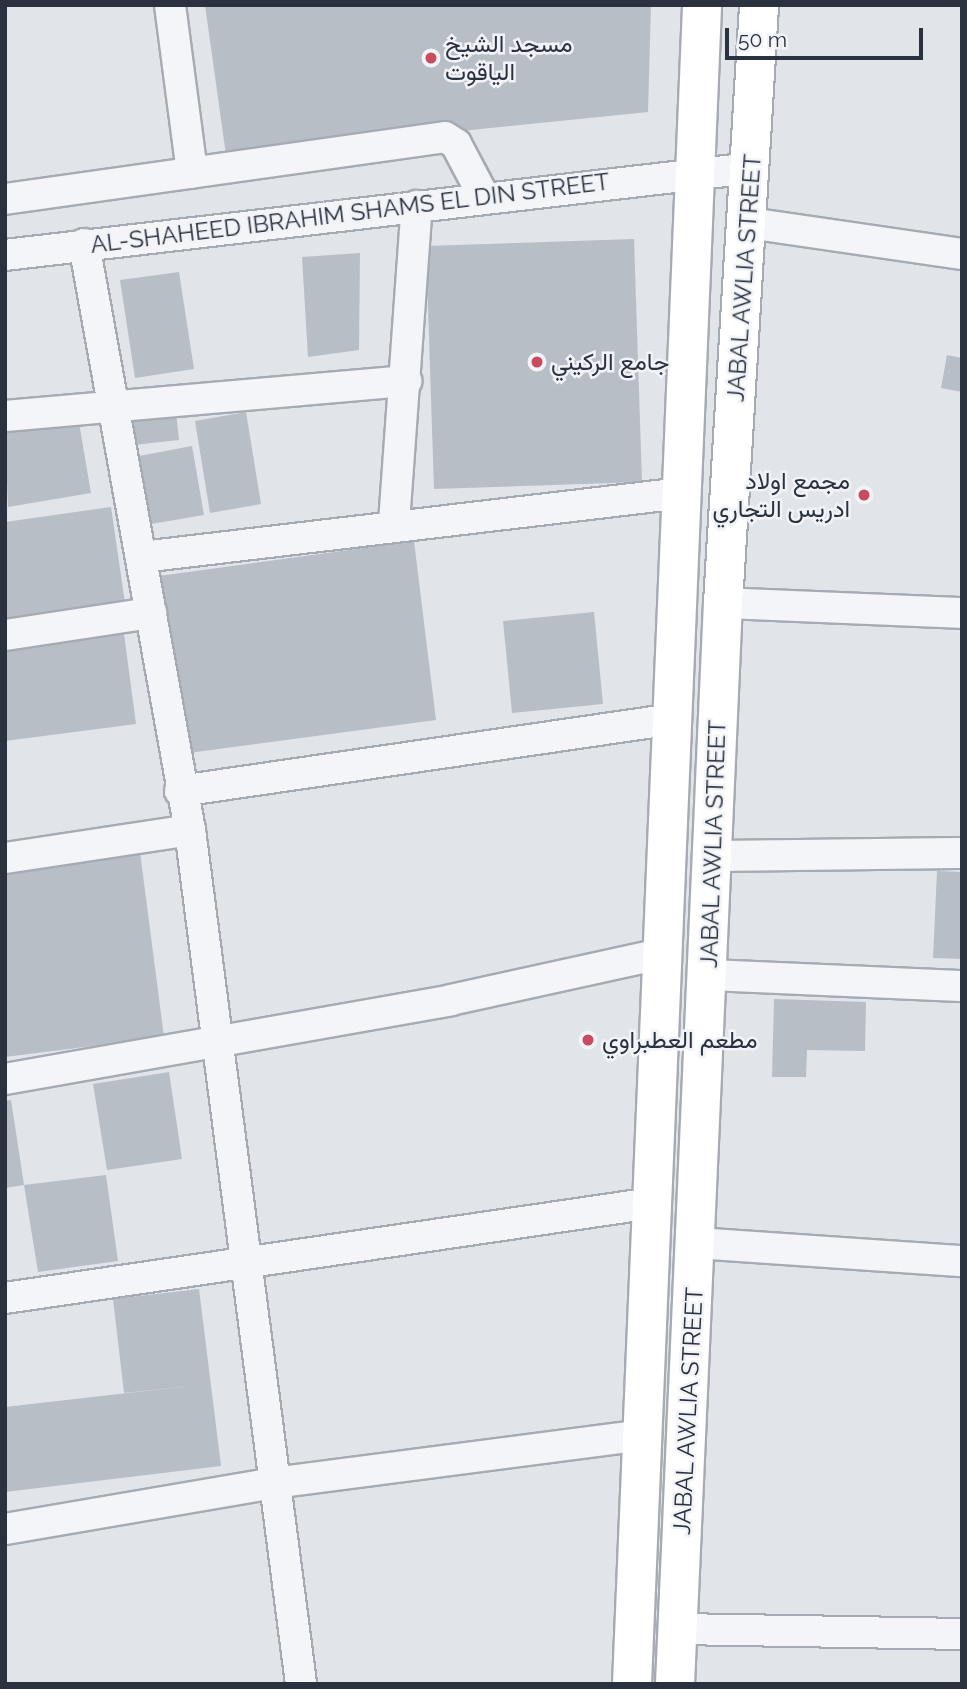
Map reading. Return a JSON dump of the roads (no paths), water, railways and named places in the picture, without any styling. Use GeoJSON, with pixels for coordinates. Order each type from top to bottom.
{"type":"FeatureCollection","features":[{"type":"Feature","properties":{"kind":"main road","name":"JABAL AWLIA STREET"},"geometry":{"type":"LineString","coordinates":[[632,1684],[702,5]]}},
{"type":"Feature","properties":{"kind":"main road","name":"JABAL AWLIA STREET"},"geometry":{"type":"LineString","coordinates":[[675,1684],[723,603],[749,223],[759,5]]}},
{"type":"Feature","properties":{"kind":"street"},"geometry":{"type":"LineString","coordinates":[[170,5],[192,173]]}},
{"type":"Feature","properties":{"kind":"street"},"geometry":{"type":"LineString","coordinates":[[5,200],[446,137],[456,144],[484,197]]}},
{"type":"Feature","properties":{"kind":"street","name":"AL-SHAHEED IBRAHIM SHAMS EL DIN STREET"},"geometry":{"type":"LineString","coordinates":[[5,256],[84,244],[751,168]]}},
{"type":"Feature","properties":{"kind":"street"},"geometry":{"type":"LineString","coordinates":[[394,523],[417,205]]}},
{"type":"Feature","properties":{"kind":"street"},"geometry":{"type":"LineString","coordinates":[[749,223],[962,254]]}},
{"type":"Feature","properties":{"kind":"street"},"geometry":{"type":"LineString","coordinates":[[84,244],[115,402],[180,791],[190,830],[217,1040],[250,1260],[274,1483],[301,1684]]}},
{"type":"Feature","properties":{"kind":"street"},"geometry":{"type":"LineString","coordinates":[[5,416],[115,402],[406,381]]}},
{"type":"Feature","properties":{"kind":"street"},"geometry":{"type":"LineString","coordinates":[[142,557],[394,523],[682,493]]}},
{"type":"Feature","properties":{"kind":"street"},"geometry":{"type":"LineString","coordinates":[[723,603],[962,613]]}},
{"type":"Feature","properties":{"kind":"street"},"geometry":{"type":"LineString","coordinates":[[5,635],[151,613]]}},
{"type":"Feature","properties":{"kind":"street"},"geometry":{"type":"LineString","coordinates":[[180,791],[672,719]]}},
{"type":"Feature","properties":{"kind":"street"},"geometry":{"type":"LineString","coordinates":[[5,858],[190,830]]}},
{"type":"Feature","properties":{"kind":"street"},"geometry":{"type":"LineString","coordinates":[[712,856],[962,853]]}},
{"type":"Feature","properties":{"kind":"street"},"geometry":{"type":"LineString","coordinates":[[5,1079],[451,1000],[661,954]]}},
{"type":"Feature","properties":{"kind":"street"},"geometry":{"type":"LineString","coordinates":[[708,975],[962,986]]}},
{"type":"Feature","properties":{"kind":"street"},"geometry":{"type":"LineString","coordinates":[[5,1298],[652,1203]]}},
{"type":"Feature","properties":{"kind":"street"},"geometry":{"type":"LineString","coordinates":[[696,1243],[962,1261]]}},
{"type":"Feature","properties":{"kind":"street"},"geometry":{"type":"LineString","coordinates":[[5,1530],[274,1483],[643,1436]]}},
{"type":"Feature","properties":{"kind":"street"},"geometry":{"type":"LineString","coordinates":[[678,1629],[962,1634]]}},
{"type":"Feature","properties":{"kind":"place","name":"مسجد الشيخ الياقوت"},"geometry":{"type":"Point","coordinates":[431,58]}},
{"type":"Feature","properties":{"kind":"place","name":"جامع الركيني"},"geometry":{"type":"Point","coordinates":[537,362]}},
{"type":"Feature","properties":{"kind":"place","name":"مجمع اولاد ادريس التجاري"},"geometry":{"type":"Point","coordinates":[864,495]}},
{"type":"Feature","properties":{"kind":"place","name":"مطعم العطبراوي"},"geometry":{"type":"Point","coordinates":[588,1040]}}]}
